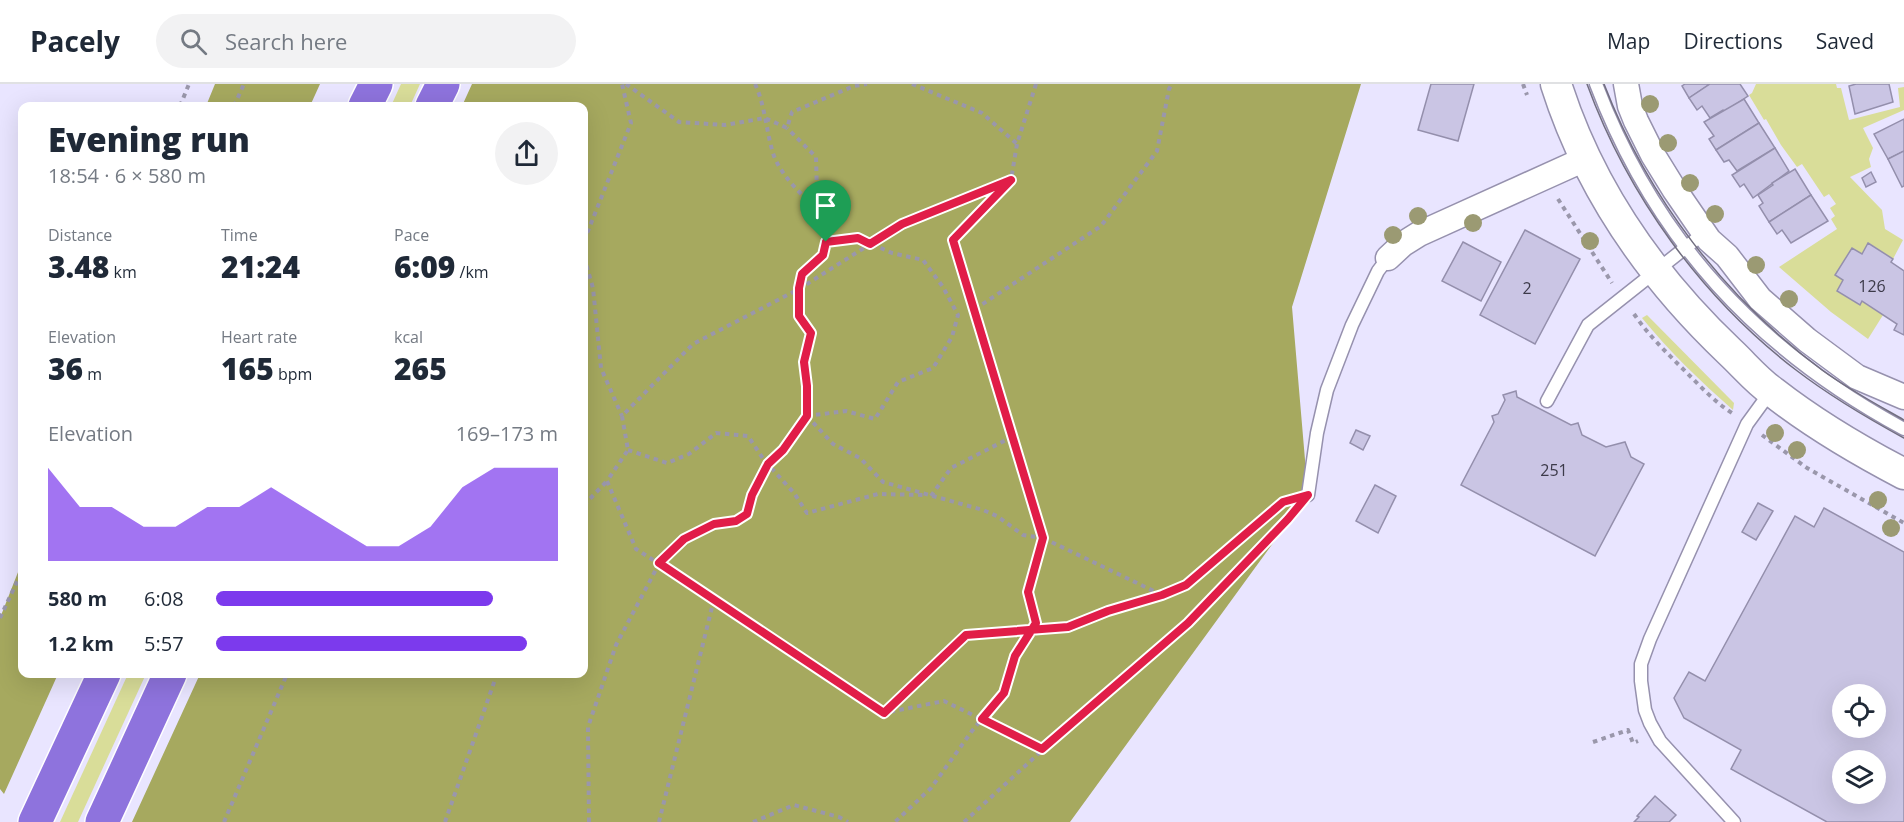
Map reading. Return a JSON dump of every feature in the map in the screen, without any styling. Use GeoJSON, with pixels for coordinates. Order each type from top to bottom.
{"type":"FeatureCollection","features":[{"type":"Feature","properties":{"kind":"highway"},"geometry":{"type":"LineString","coordinates":[[367,102],[376,84]]}},
{"type":"Feature","properties":{"kind":"highway"},"geometry":{"type":"LineString","coordinates":[[434,102],[443,84]]}},
{"type":"Feature","properties":{"kind":"highway"},"geometry":{"type":"LineString","coordinates":[[35,822],[102,678]]}},
{"type":"Feature","properties":{"kind":"highway"},"geometry":{"type":"LineString","coordinates":[[102,822],[168,678]]}},
{"type":"Feature","properties":{"kind":"street"},"geometry":{"type":"LineString","coordinates":[[1556,84],[1585,159],[1617,218],[1655,272],[1710,333],[1771,391],[1830,433],[1904,474]]}},
{"type":"Feature","properties":{"kind":"street"},"geometry":{"type":"LineString","coordinates":[[1626,84],[1630,106],[1694,241],[1736,267],[1760,299],[1807,340],[1857,377],[1904,397]]}},
{"type":"Feature","properties":{"kind":"street"},"geometry":{"type":"LineString","coordinates":[[1388,258],[1403,244],[1419,234],[1585,159]]}},
{"type":"Feature","properties":{"kind":"lane"},"geometry":{"type":"LineString","coordinates":[[1596,84],[1640,181],[1694,241],[1734,304],[1786,352],[1833,387],[1904,429]]}},
{"type":"Feature","properties":{"kind":"lane"},"geometry":{"type":"LineString","coordinates":[[1547,401],[1588,325],[1694,241]]}},
{"type":"Feature","properties":{"kind":"lane"},"geometry":{"type":"LineString","coordinates":[[1308,495],[1317,433],[1327,390],[1356,316],[1378,271],[1388,258]]}},
{"type":"Feature","properties":{"kind":"lane"},"geometry":{"type":"LineString","coordinates":[[1734,822],[1656,736],[1645,710],[1641,664],[1650,639],[1747,424],[1771,391]]}},
{"type":"Feature","properties":{"kind":"path"},"geometry":{"type":"LineString","coordinates":[[182,102],[189,84]]}},
{"type":"Feature","properties":{"kind":"path"},"geometry":{"type":"LineString","coordinates":[[236,102],[244,84]]}},
{"type":"Feature","properties":{"kind":"path"},"geometry":{"type":"LineString","coordinates":[[589,822],[588,728],[616,645],[659,563],[684,539],[714,524],[736,521],[747,514],[752,495],[768,464],[783,450],[807,416],[804,362],[811,333],[799,316],[799,288],[802,274],[823,255],[828,230],[817,194],[816,157],[788,128],[765,118],[725,125],[679,122],[624,84]]}},
{"type":"Feature","properties":{"kind":"path"},"geometry":{"type":"LineString","coordinates":[[588,231],[630,123],[624,84]]}},
{"type":"Feature","properties":{"kind":"path"},"geometry":{"type":"LineString","coordinates":[[755,84],[774,155],[796,189],[824,216]]}},
{"type":"Feature","properties":{"kind":"path"},"geometry":{"type":"LineString","coordinates":[[788,128],[792,112],[854,86],[867,84]]}},
{"type":"Feature","properties":{"kind":"path"},"geometry":{"type":"LineString","coordinates":[[912,84],[981,113],[1017,144]]}},
{"type":"Feature","properties":{"kind":"path"},"geometry":{"type":"LineString","coordinates":[[895,822],[931,788],[1004,693],[1015,656],[1036,623],[1028,592],[1043,538],[953,240],[1011,180],[1017,144],[1036,84]]}},
{"type":"Feature","properties":{"kind":"path"},"geometry":{"type":"LineString","coordinates":[[975,309],[1101,226],[1157,150],[1169,89],[1172,84]]}},
{"type":"Feature","properties":{"kind":"path"},"geometry":{"type":"LineString","coordinates":[[622,416],[693,344],[799,288],[902,224],[1011,180]]}},
{"type":"Feature","properties":{"kind":"path"},"geometry":{"type":"LineString","coordinates":[[807,416],[846,411],[874,419],[898,381],[933,368],[952,337],[958,315],[943,287],[923,260],[892,253],[858,238],[826,242]]}},
{"type":"Feature","properties":{"kind":"path"},"geometry":{"type":"LineString","coordinates":[[588,271],[593,288],[601,368],[622,416],[628,450],[607,481],[588,501]]}},
{"type":"Feature","properties":{"kind":"path"},"geometry":{"type":"LineString","coordinates":[[807,416],[833,444],[860,458],[883,482],[997,516],[1023,535],[1043,538],[1162,595]]}},
{"type":"Feature","properties":{"kind":"path"},"geometry":{"type":"LineString","coordinates":[[628,450],[667,463],[689,454],[716,434],[748,436],[768,464],[794,493],[807,513],[878,494],[931,496]]}},
{"type":"Feature","properties":{"kind":"path"},"geometry":{"type":"LineString","coordinates":[[931,496],[951,468],[1014,436]]}},
{"type":"Feature","properties":{"kind":"path"},"geometry":{"type":"LineString","coordinates":[[607,481],[636,549],[884,713],[944,701],[1042,749]]}},
{"type":"Feature","properties":{"kind":"path"},"geometry":{"type":"LineString","coordinates":[[884,713],[966,635],[1068,627],[1108,611],[1162,595],[1186,585],[1283,502],[1308,495]]}},
{"type":"Feature","properties":{"kind":"path"},"geometry":{"type":"LineString","coordinates":[[964,822],[1042,749],[1188,623],[1288,519],[1308,495]]}},
{"type":"Feature","properties":{"kind":"path"},"geometry":{"type":"LineString","coordinates":[[0,618],[18,580]]}},
{"type":"Feature","properties":{"kind":"path"},"geometry":{"type":"LineString","coordinates":[[659,822],[714,599]]}},
{"type":"Feature","properties":{"kind":"path"},"geometry":{"type":"LineString","coordinates":[[224,822],[285,678]]}},
{"type":"Feature","properties":{"kind":"path"},"geometry":{"type":"LineString","coordinates":[[445,822],[496,678]]}},
{"type":"Feature","properties":{"kind":"path"},"geometry":{"type":"LineString","coordinates":[[1593,742],[1628,730],[1633,743],[1656,736]]}},
{"type":"Feature","properties":{"kind":"path"},"geometry":{"type":"LineString","coordinates":[[753,822],[794,805],[839,817],[848,822]]}},
{"type":"Feature","properties":{"kind":"green space"},"geometry":{"type":"Polygon","coordinates":[[[215,84],[320,84],[312,102],[208,102],[215,84]]]}},
{"type":"Feature","properties":{"kind":"green space"},"geometry":{"type":"Polygon","coordinates":[[[401,84],[420,84],[412,102],[393,102],[401,84]]]}},
{"type":"Feature","properties":{"kind":"green space"},"geometry":{"type":"Polygon","coordinates":[[[472,84],[1361,84],[1292,307],[1308,495],[1070,822],[132,822],[198,678],[588,678],[588,102],[464,102],[472,84]]]}},
{"type":"Feature","properties":{"kind":"green space"},"geometry":{"type":"Polygon","coordinates":[[[1756,84],[1836,84],[1837,88],[1841,88],[1849,120],[1900,107],[1898,88],[1904,87],[1904,110],[1863,128],[1873,148],[1869,159],[1871,167],[1850,177],[1882,210],[1885,229],[1903,240],[1893,259],[1869,243],[1862,254],[1852,248],[1835,275],[1843,280],[1837,291],[1860,305],[1862,301],[1883,315],[1868,339],[1831,312],[1779,267],[1837,229],[1831,219],[1835,216],[1830,208],[1836,204],[1829,194],[1824,197],[1802,164],[1797,167],[1766,119],[1764,120],[1749,95],[1756,84]]]}},
{"type":"Feature","properties":{"kind":"green space"},"geometry":{"type":"Polygon","coordinates":[[[1647,315],[1734,403],[1733,410],[1663,343],[1642,318],[1647,315]]]}},
{"type":"Feature","properties":{"kind":"green space"},"geometry":{"type":"Polygon","coordinates":[[[18,572],[18,678],[56,678],[4,794],[0,789],[0,618],[18,572]]]}},
{"type":"Feature","properties":{"kind":"green space"},"geometry":{"type":"Polygon","coordinates":[[[126,678],[144,678],[78,822],[60,822],[126,678]]]}},
{"type":"Feature","properties":{"kind":"building"},"geometry":{"type":"Polygon","coordinates":[[[1431,84],[1474,84],[1458,141],[1418,130],[1431,84]]]}},
{"type":"Feature","properties":{"kind":"building"},"geometry":{"type":"Polygon","coordinates":[[[1710,84],[1689,98],[1682,86],[1710,84]]]}},
{"type":"Feature","properties":{"kind":"building"},"geometry":{"type":"Polygon","coordinates":[[[1710,84],[1740,84],[1748,96],[1724,112],[1723,110],[1710,118],[1702,106],[1697,110],[1689,98],[1710,84]]]}},
{"type":"Feature","properties":{"kind":"building"},"geometry":{"type":"Polygon","coordinates":[[[1889,84],[1893,102],[1855,114],[1849,86],[1889,84]]]}},
{"type":"Feature","properties":{"kind":"building"},"geometry":{"type":"Polygon","coordinates":[[[1744,99],[1759,123],[1716,150],[1709,139],[1714,136],[1704,122],[1744,99]]]}},
{"type":"Feature","properties":{"kind":"building"},"geometry":{"type":"Polygon","coordinates":[[[1904,119],[1904,151],[1888,159],[1874,134],[1904,119]]]}},
{"type":"Feature","properties":{"kind":"building"},"geometry":{"type":"Polygon","coordinates":[[[1759,123],[1775,148],[1737,171],[1729,160],[1724,162],[1716,150],[1759,123]]]}},
{"type":"Feature","properties":{"kind":"building"},"geometry":{"type":"Polygon","coordinates":[[[1775,148],[1789,171],[1753,198],[1744,184],[1740,187],[1732,175],[1775,148]]]}},
{"type":"Feature","properties":{"kind":"building"},"geometry":{"type":"Polygon","coordinates":[[[1904,151],[1904,186],[1902,187],[1888,159],[1904,151]]]}},
{"type":"Feature","properties":{"kind":"building"},"geometry":{"type":"Polygon","coordinates":[[[1795,169],[1811,195],[1769,222],[1759,206],[1763,203],[1758,195],[1795,169]]]}},
{"type":"Feature","properties":{"kind":"building"},"geometry":{"type":"Polygon","coordinates":[[[1871,172],[1876,182],[1866,187],[1862,178],[1871,172]]]}},
{"type":"Feature","properties":{"kind":"building"},"geometry":{"type":"Polygon","coordinates":[[[1811,195],[1828,221],[1791,243],[1782,230],[1777,234],[1769,222],[1811,195]]]}},
{"type":"Feature","properties":{"kind":"building"},"geometry":{"type":"Polygon","coordinates":[[[1525,230],[1580,259],[1535,344],[1480,315],[1525,230]]]}},
{"type":"Feature","properties":{"kind":"building"},"geometry":{"type":"Polygon","coordinates":[[[1463,242],[1501,262],[1481,301],[1442,281],[1463,242]]]}},
{"type":"Feature","properties":{"kind":"building"},"geometry":{"type":"Polygon","coordinates":[[[1868,243],[1893,259],[1891,262],[1904,271],[1904,335],[1894,330],[1897,324],[1862,301],[1860,305],[1837,291],[1843,280],[1835,275],[1852,248],[1862,254],[1868,243]]]}},
{"type":"Feature","properties":{"kind":"building"},"geometry":{"type":"Polygon","coordinates":[[[1516,391],[1517,397],[1571,425],[1578,423],[1582,435],[1606,447],[1625,442],[1631,457],[1644,464],[1595,556],[1461,485],[1494,422],[1492,416],[1498,414],[1505,400],[1503,395],[1516,391]]]}},
{"type":"Feature","properties":{"kind":"building"},"geometry":{"type":"Polygon","coordinates":[[[1356,430],[1370,436],[1363,450],[1350,443],[1356,430]]]}},
{"type":"Feature","properties":{"kind":"building"},"geometry":{"type":"Polygon","coordinates":[[[1375,485],[1396,496],[1378,533],[1356,521],[1375,485]]]}},
{"type":"Feature","properties":{"kind":"building"},"geometry":{"type":"Polygon","coordinates":[[[1758,503],[1773,511],[1756,540],[1742,532],[1758,503]]]}},
{"type":"Feature","properties":{"kind":"building"},"geometry":{"type":"Polygon","coordinates":[[[1824,508],[1904,552],[1904,822],[1827,822],[1731,769],[1741,750],[1684,718],[1674,698],[1689,672],[1705,681],[1795,516],[1814,527],[1824,508]]]}},
{"type":"Feature","properties":{"kind":"building"},"geometry":{"type":"Polygon","coordinates":[[[1655,796],[1676,815],[1669,822],[1634,822],[1639,817],[1637,816],[1655,796]]]}},
{"type":"Feature","properties":{"kind":"tram line"},"geometry":{"type":"LineString","coordinates":[[1587,84],[1604,125],[1646,205],[1699,277],[1729,311],[1762,342],[1822,389],[1904,438]]}},
{"type":"Feature","properties":{"kind":"tram line"},"geometry":{"type":"LineString","coordinates":[[1604,84],[1643,167],[1666,205],[1722,277],[1753,311],[1822,370],[1904,420]]}},
{"type":"Feature","properties":{"kind":"route"},"geometry":{"type":"LineString","coordinates":[[826,242],[823,255],[802,274],[799,288],[799,316],[811,333],[804,362],[807,416],[783,450],[768,464],[752,495],[747,514],[736,521],[714,524],[684,539],[659,563],[884,713],[966,635],[1032,630],[1068,627],[1108,611],[1162,595],[1186,585],[1283,502],[1308,495],[1288,519],[1188,623],[1042,749],[982,719],[1004,693],[1015,656],[1032,630],[1036,623],[1028,592],[1043,538],[953,240],[1011,180],[902,224],[870,244],[858,238],[826,242]]}}]}
